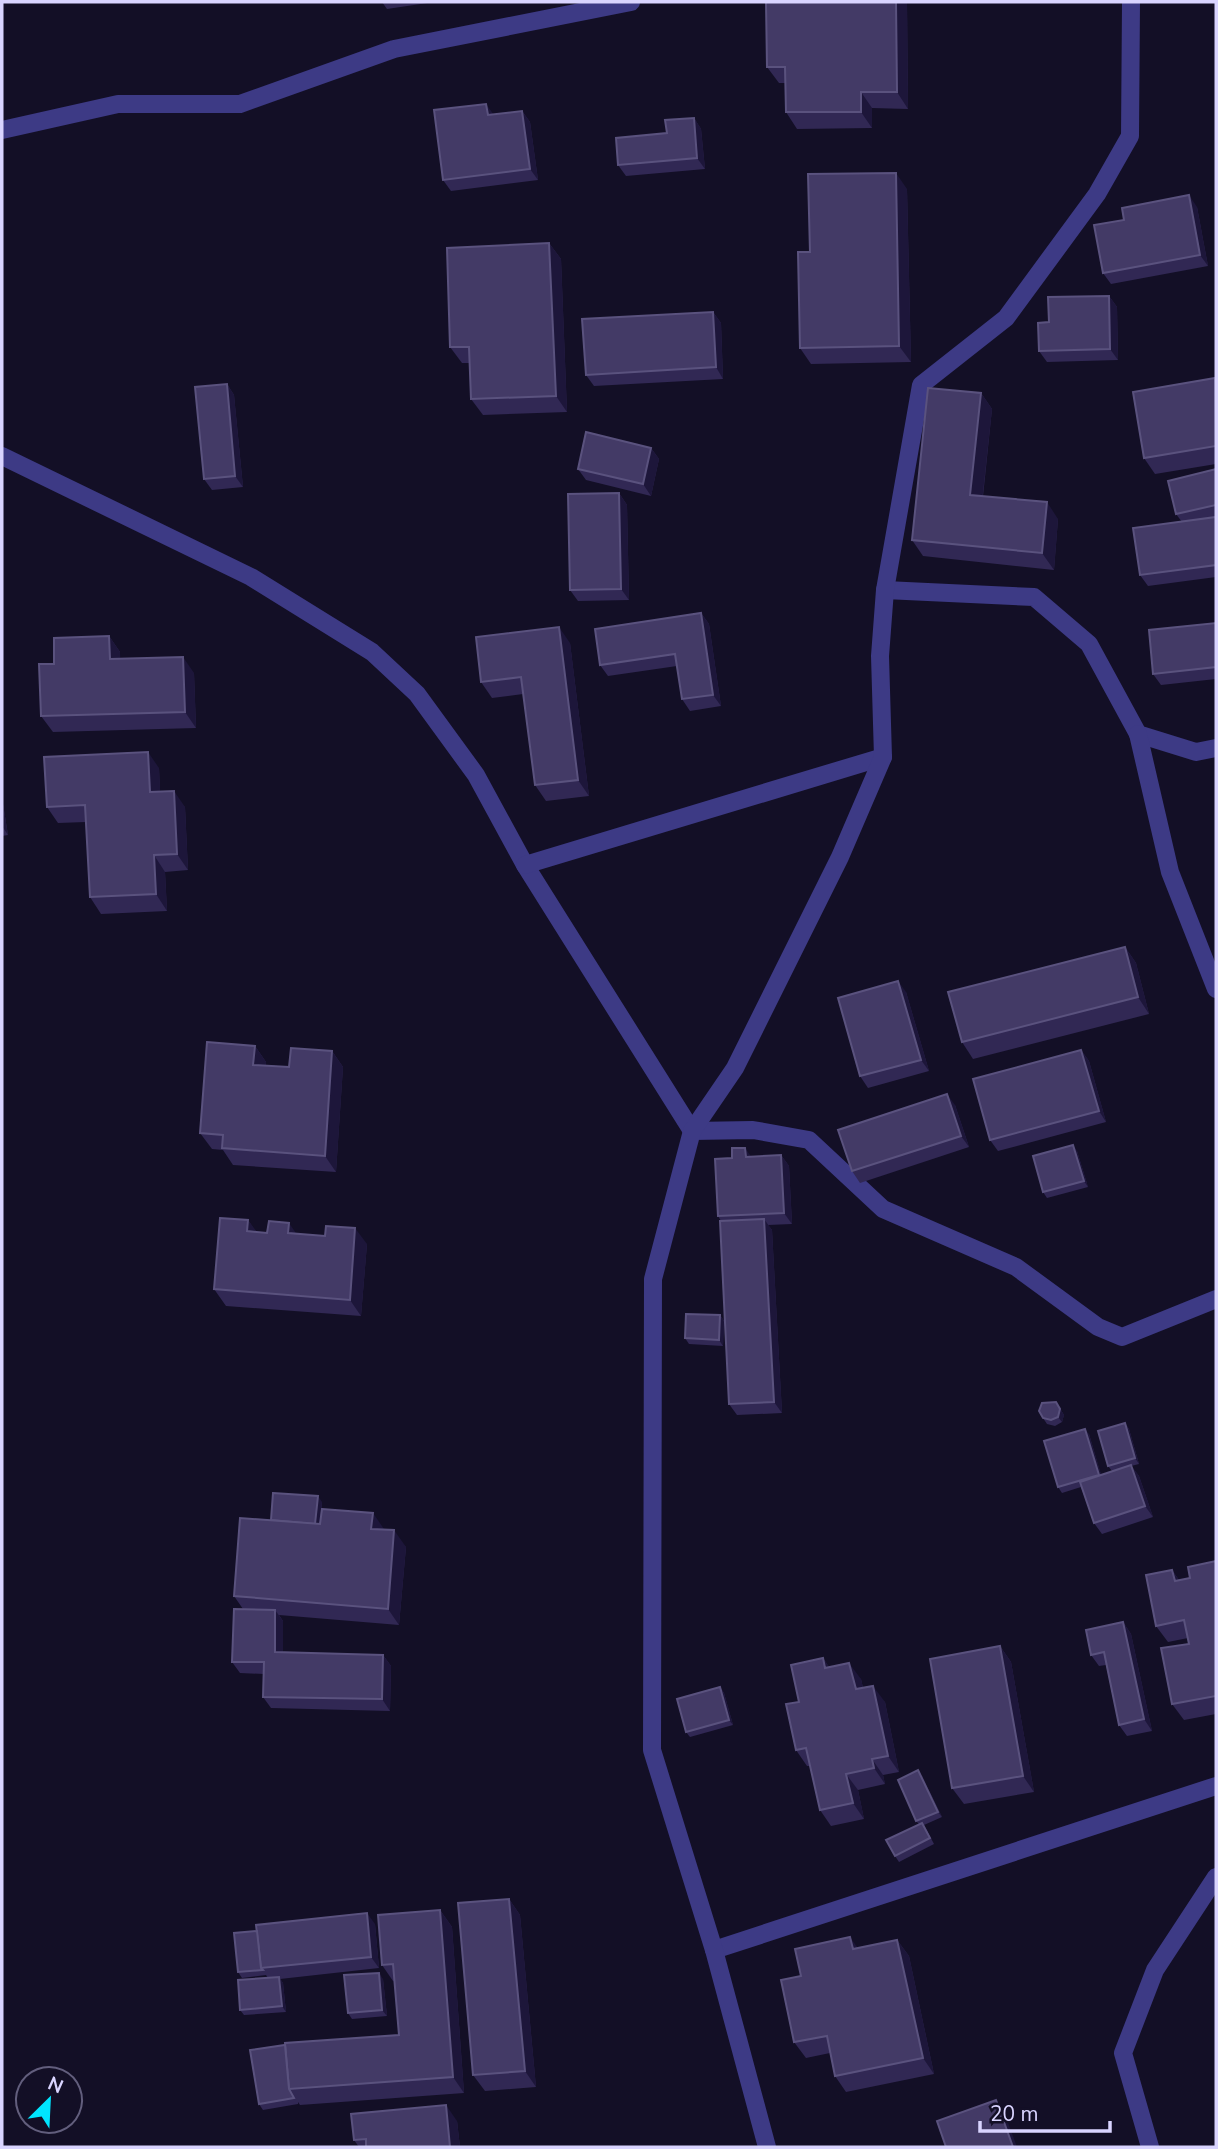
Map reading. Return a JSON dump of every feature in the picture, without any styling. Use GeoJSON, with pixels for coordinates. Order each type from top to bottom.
{"type":"FeatureCollection","features":[{"type":"Feature","properties":{"kind":"street"},"geometry":{"type":"LineString","coordinates":[[2,130],[118,104],[240,104],[394,49],[631,2]]}},
{"type":"Feature","properties":{"kind":"street"},"geometry":{"type":"LineString","coordinates":[[767,2147],[714,1950],[652,1750],[653,1279],[692,1131],[735,1069],[840,857],[883,757],[880,656],[885,590],[921,384],[1006,318],[1097,194],[1130,136],[1130,2]]}},
{"type":"Feature","properties":{"kind":"street"},"geometry":{"type":"LineString","coordinates":[[2,456],[251,577],[372,652],[417,694],[469,765],[525,865],[692,1131]]}},
{"type":"Feature","properties":{"kind":"street"},"geometry":{"type":"LineString","coordinates":[[885,590],[1034,597],[1089,644],[1138,734],[1170,872],[1216,989]]}},
{"type":"Feature","properties":{"kind":"street"},"geometry":{"type":"LineString","coordinates":[[1138,734],[1196,752],[1216,748]]}},
{"type":"Feature","properties":{"kind":"street"},"geometry":{"type":"LineString","coordinates":[[525,865],[883,757]]}},
{"type":"Feature","properties":{"kind":"street"},"geometry":{"type":"LineString","coordinates":[[692,1131],[753,1130],[809,1140],[883,1209],[1016,1267],[1098,1328],[1122,1337],[1216,1299]]}},
{"type":"Feature","properties":{"kind":"street"},"geometry":{"type":"LineString","coordinates":[[714,1950],[1216,1786]]}},
{"type":"Feature","properties":{"kind":"street"},"geometry":{"type":"LineString","coordinates":[[1150,2147],[1123,2053],[1155,1970],[1216,1877]]}},
{"type":"Feature","properties":{"kind":"building"},"geometry":{"type":"Polygon","coordinates":[[[766,2],[896,2],[897,92],[861,92],[861,112],[786,112],[785,67],[767,67],[766,2]]]}},
{"type":"Feature","properties":{"kind":"building"},"geometry":{"type":"Polygon","coordinates":[[[486,104],[488,115],[522,111],[530,169],[443,180],[434,110],[486,104]]]}},
{"type":"Feature","properties":{"kind":"building"},"geometry":{"type":"Polygon","coordinates":[[[694,118],[697,158],[618,165],[616,138],[667,133],[665,120],[694,118]]]}},
{"type":"Feature","properties":{"kind":"building"},"geometry":{"type":"Polygon","coordinates":[[[896,173],[899,346],[800,348],[798,252],[810,252],[808,174],[896,173]]]}},
{"type":"Feature","properties":{"kind":"building"},"geometry":{"type":"Polygon","coordinates":[[[1189,195],[1200,255],[1103,273],[1094,225],[1124,220],[1122,208],[1189,195]]]}},
{"type":"Feature","properties":{"kind":"building"},"geometry":{"type":"Polygon","coordinates":[[[549,243],[556,396],[471,399],[469,347],[450,347],[447,248],[549,243]]]}},
{"type":"Feature","properties":{"kind":"building"},"geometry":{"type":"Polygon","coordinates":[[[1109,296],[1110,349],[1039,351],[1038,323],[1049,322],[1048,297],[1109,296]]]}},
{"type":"Feature","properties":{"kind":"building"},"geometry":{"type":"Polygon","coordinates":[[[713,312],[716,367],[586,375],[582,319],[713,312]]]}},
{"type":"Feature","properties":{"kind":"building"},"geometry":{"type":"Polygon","coordinates":[[[1215,378],[1216,446],[1144,458],[1133,392],[1215,378]]]}},
{"type":"Feature","properties":{"kind":"building"},"geometry":{"type":"Polygon","coordinates":[[[227,384],[235,476],[204,479],[195,387],[227,384]]]}},
{"type":"Feature","properties":{"kind":"building"},"geometry":{"type":"Polygon","coordinates":[[[928,388],[981,393],[970,495],[1047,502],[1042,553],[912,540],[928,388]]]}},
{"type":"Feature","properties":{"kind":"building"},"geometry":{"type":"Polygon","coordinates":[[[586,432],[651,448],[643,484],[578,469],[586,432]]]}},
{"type":"Feature","properties":{"kind":"building"},"geometry":{"type":"Polygon","coordinates":[[[1216,469],[1216,505],[1176,514],[1168,481],[1216,469]]]}},
{"type":"Feature","properties":{"kind":"building"},"geometry":{"type":"Polygon","coordinates":[[[619,493],[621,589],[570,590],[568,494],[619,493]]]}},
{"type":"Feature","properties":{"kind":"building"},"geometry":{"type":"Polygon","coordinates":[[[1216,517],[1216,565],[1140,575],[1133,528],[1216,517]]]}},
{"type":"Feature","properties":{"kind":"building"},"geometry":{"type":"Polygon","coordinates":[[[701,613],[713,695],[682,699],[675,654],[600,665],[595,629],[701,613]]]}},
{"type":"Feature","properties":{"kind":"building"},"geometry":{"type":"Polygon","coordinates":[[[1216,623],[1216,667],[1153,674],[1149,630],[1216,623]]]}},
{"type":"Feature","properties":{"kind":"building"},"geometry":{"type":"Polygon","coordinates":[[[559,627],[578,780],[535,785],[521,677],[481,682],[476,637],[559,627]]]}},
{"type":"Feature","properties":{"kind":"building"},"geometry":{"type":"Polygon","coordinates":[[[109,636],[110,659],[183,657],[185,712],[41,716],[39,664],[54,664],[54,638],[109,636]]]}},
{"type":"Feature","properties":{"kind":"building"},"geometry":{"type":"Polygon","coordinates":[[[148,752],[150,792],[174,791],[177,854],[154,855],[156,894],[90,897],[85,805],[47,807],[44,757],[148,752]]]}},
{"type":"Feature","properties":{"kind":"building"},"geometry":{"type":"Polygon","coordinates":[[[1125,947],[1138,997],[962,1042],[948,992],[1125,947]]]}},
{"type":"Feature","properties":{"kind":"building"},"geometry":{"type":"Polygon","coordinates":[[[898,981],[921,1060],[860,1076],[838,998],[898,981]]]}},
{"type":"Feature","properties":{"kind":"building"},"geometry":{"type":"Polygon","coordinates":[[[207,1042],[255,1046],[253,1065],[289,1067],[291,1048],[332,1051],[325,1156],[222,1148],[223,1135],[200,1133],[207,1042]]]}},
{"type":"Feature","properties":{"kind":"building"},"geometry":{"type":"Polygon","coordinates":[[[1081,1050],[1099,1111],[990,1140],[973,1079],[1081,1050]]]}},
{"type":"Feature","properties":{"kind":"building"},"geometry":{"type":"Polygon","coordinates":[[[947,1094],[961,1136],[852,1171],[838,1130],[947,1094]]]}},
{"type":"Feature","properties":{"kind":"building"},"geometry":{"type":"Polygon","coordinates":[[[1073,1145],[1084,1181],[1043,1192],[1033,1156],[1073,1145]]]}},
{"type":"Feature","properties":{"kind":"building"},"geometry":{"type":"Polygon","coordinates":[[[732,1148],[745,1148],[746,1157],[781,1155],[784,1213],[718,1216],[715,1159],[732,1158],[732,1148]]]}},
{"type":"Feature","properties":{"kind":"building"},"geometry":{"type":"Polygon","coordinates":[[[220,1218],[248,1220],[247,1231],[267,1233],[269,1221],[289,1223],[288,1233],[325,1236],[326,1226],[355,1228],[350,1300],[214,1289],[220,1218]]]}},
{"type":"Feature","properties":{"kind":"building"},"geometry":{"type":"Polygon","coordinates":[[[764,1219],[774,1402],[729,1404],[720,1221],[764,1219]]]}},
{"type":"Feature","properties":{"kind":"building"},"geometry":{"type":"Polygon","coordinates":[[[686,1314],[720,1315],[719,1340],[685,1338],[686,1314]]]}},
{"type":"Feature","properties":{"kind":"building"},"geometry":{"type":"Polygon","coordinates":[[[1056,1402],[1060,1409],[1058,1417],[1051,1420],[1043,1418],[1039,1411],[1042,1403],[1056,1402]]]}},
{"type":"Feature","properties":{"kind":"building"},"geometry":{"type":"Polygon","coordinates":[[[1125,1423],[1135,1458],[1108,1466],[1098,1431],[1125,1423]]]}},
{"type":"Feature","properties":{"kind":"building"},"geometry":{"type":"Polygon","coordinates":[[[1085,1429],[1099,1475],[1058,1487],[1044,1441],[1085,1429]]]}},
{"type":"Feature","properties":{"kind":"building"},"geometry":{"type":"Polygon","coordinates":[[[1131,1465],[1145,1506],[1094,1523],[1080,1482],[1131,1465]]]}},
{"type":"Feature","properties":{"kind":"building"},"geometry":{"type":"Polygon","coordinates":[[[273,1493],[318,1496],[315,1524],[271,1520],[273,1493]]]}},
{"type":"Feature","properties":{"kind":"building"},"geometry":{"type":"Polygon","coordinates":[[[322,1509],[373,1513],[371,1529],[394,1530],[388,1609],[234,1596],[240,1518],[320,1524],[322,1509]]]}},
{"type":"Feature","properties":{"kind":"building"},"geometry":{"type":"Polygon","coordinates":[[[1216,1561],[1216,1696],[1172,1704],[1161,1648],[1189,1644],[1184,1620],[1156,1626],[1146,1575],[1172,1570],[1175,1581],[1190,1578],[1188,1567],[1216,1561]]]}},
{"type":"Feature","properties":{"kind":"building"},"geometry":{"type":"Polygon","coordinates":[[[234,1609],[275,1610],[275,1652],[383,1655],[382,1699],[263,1697],[264,1662],[232,1662],[234,1609]]]}},
{"type":"Feature","properties":{"kind":"building"},"geometry":{"type":"Polygon","coordinates":[[[1123,1622],[1144,1719],[1119,1725],[1104,1652],[1091,1655],[1086,1630],[1123,1622]]]}},
{"type":"Feature","properties":{"kind":"building"},"geometry":{"type":"Polygon","coordinates":[[[1000,1646],[1023,1776],[952,1788],[930,1659],[1000,1646]]]}},
{"type":"Feature","properties":{"kind":"building"},"geometry":{"type":"Polygon","coordinates":[[[823,1658],[825,1668],[849,1663],[856,1689],[873,1686],[888,1756],[872,1759],[874,1768],[846,1774],[853,1803],[820,1810],[806,1748],[796,1750],[786,1704],[799,1702],[791,1665],[823,1658]]]}},
{"type":"Feature","properties":{"kind":"building"},"geometry":{"type":"Polygon","coordinates":[[[720,1687],[729,1720],[686,1732],[677,1699],[720,1687]]]}},
{"type":"Feature","properties":{"kind":"building"},"geometry":{"type":"Polygon","coordinates":[[[918,1770],[938,1812],[916,1821],[898,1780],[918,1770]]]}},
{"type":"Feature","properties":{"kind":"building"},"geometry":{"type":"Polygon","coordinates":[[[922,1823],[930,1838],[895,1856],[886,1840],[922,1823]]]}},
{"type":"Feature","properties":{"kind":"building"},"geometry":{"type":"Polygon","coordinates":[[[509,1899],[525,2071],[473,2075],[458,1903],[509,1899]]]}},
{"type":"Feature","properties":{"kind":"building"},"geometry":{"type":"Polygon","coordinates":[[[440,1910],[453,2077],[289,2089],[285,2043],[399,2035],[393,1964],[382,1965],[378,1915],[440,1910]]]}},
{"type":"Feature","properties":{"kind":"building"},"geometry":{"type":"Polygon","coordinates":[[[367,1913],[371,1957],[261,1968],[256,1925],[367,1913]]]}},
{"type":"Feature","properties":{"kind":"building"},"geometry":{"type":"Polygon","coordinates":[[[257,1931],[263,1970],[238,1972],[234,1933],[257,1931]]]}},
{"type":"Feature","properties":{"kind":"building"},"geometry":{"type":"Polygon","coordinates":[[[850,1937],[853,1949],[897,1940],[923,2058],[835,2076],[827,2036],[794,2042],[781,1980],[801,1976],[795,1949],[850,1937]]]}},
{"type":"Feature","properties":{"kind":"building"},"geometry":{"type":"Polygon","coordinates":[[[379,1973],[382,2010],[348,2013],[344,1975],[379,1973]]]}},
{"type":"Feature","properties":{"kind":"building"},"geometry":{"type":"Polygon","coordinates":[[[279,1977],[282,2006],[240,2010],[238,1980],[279,1977]]]}},
{"type":"Feature","properties":{"kind":"building"},"geometry":{"type":"Polygon","coordinates":[[[285,2045],[289,2089],[294,2098],[259,2104],[250,2050],[285,2045]]]}},
{"type":"Feature","properties":{"kind":"building"},"geometry":{"type":"Polygon","coordinates":[[[996,2100],[1013,2147],[946,2147],[937,2121],[996,2100]]]}},
{"type":"Feature","properties":{"kind":"building"},"geometry":{"type":"Polygon","coordinates":[[[446,2105],[450,2147],[366,2147],[366,2139],[354,2140],[351,2114],[446,2105]]]}}]}
